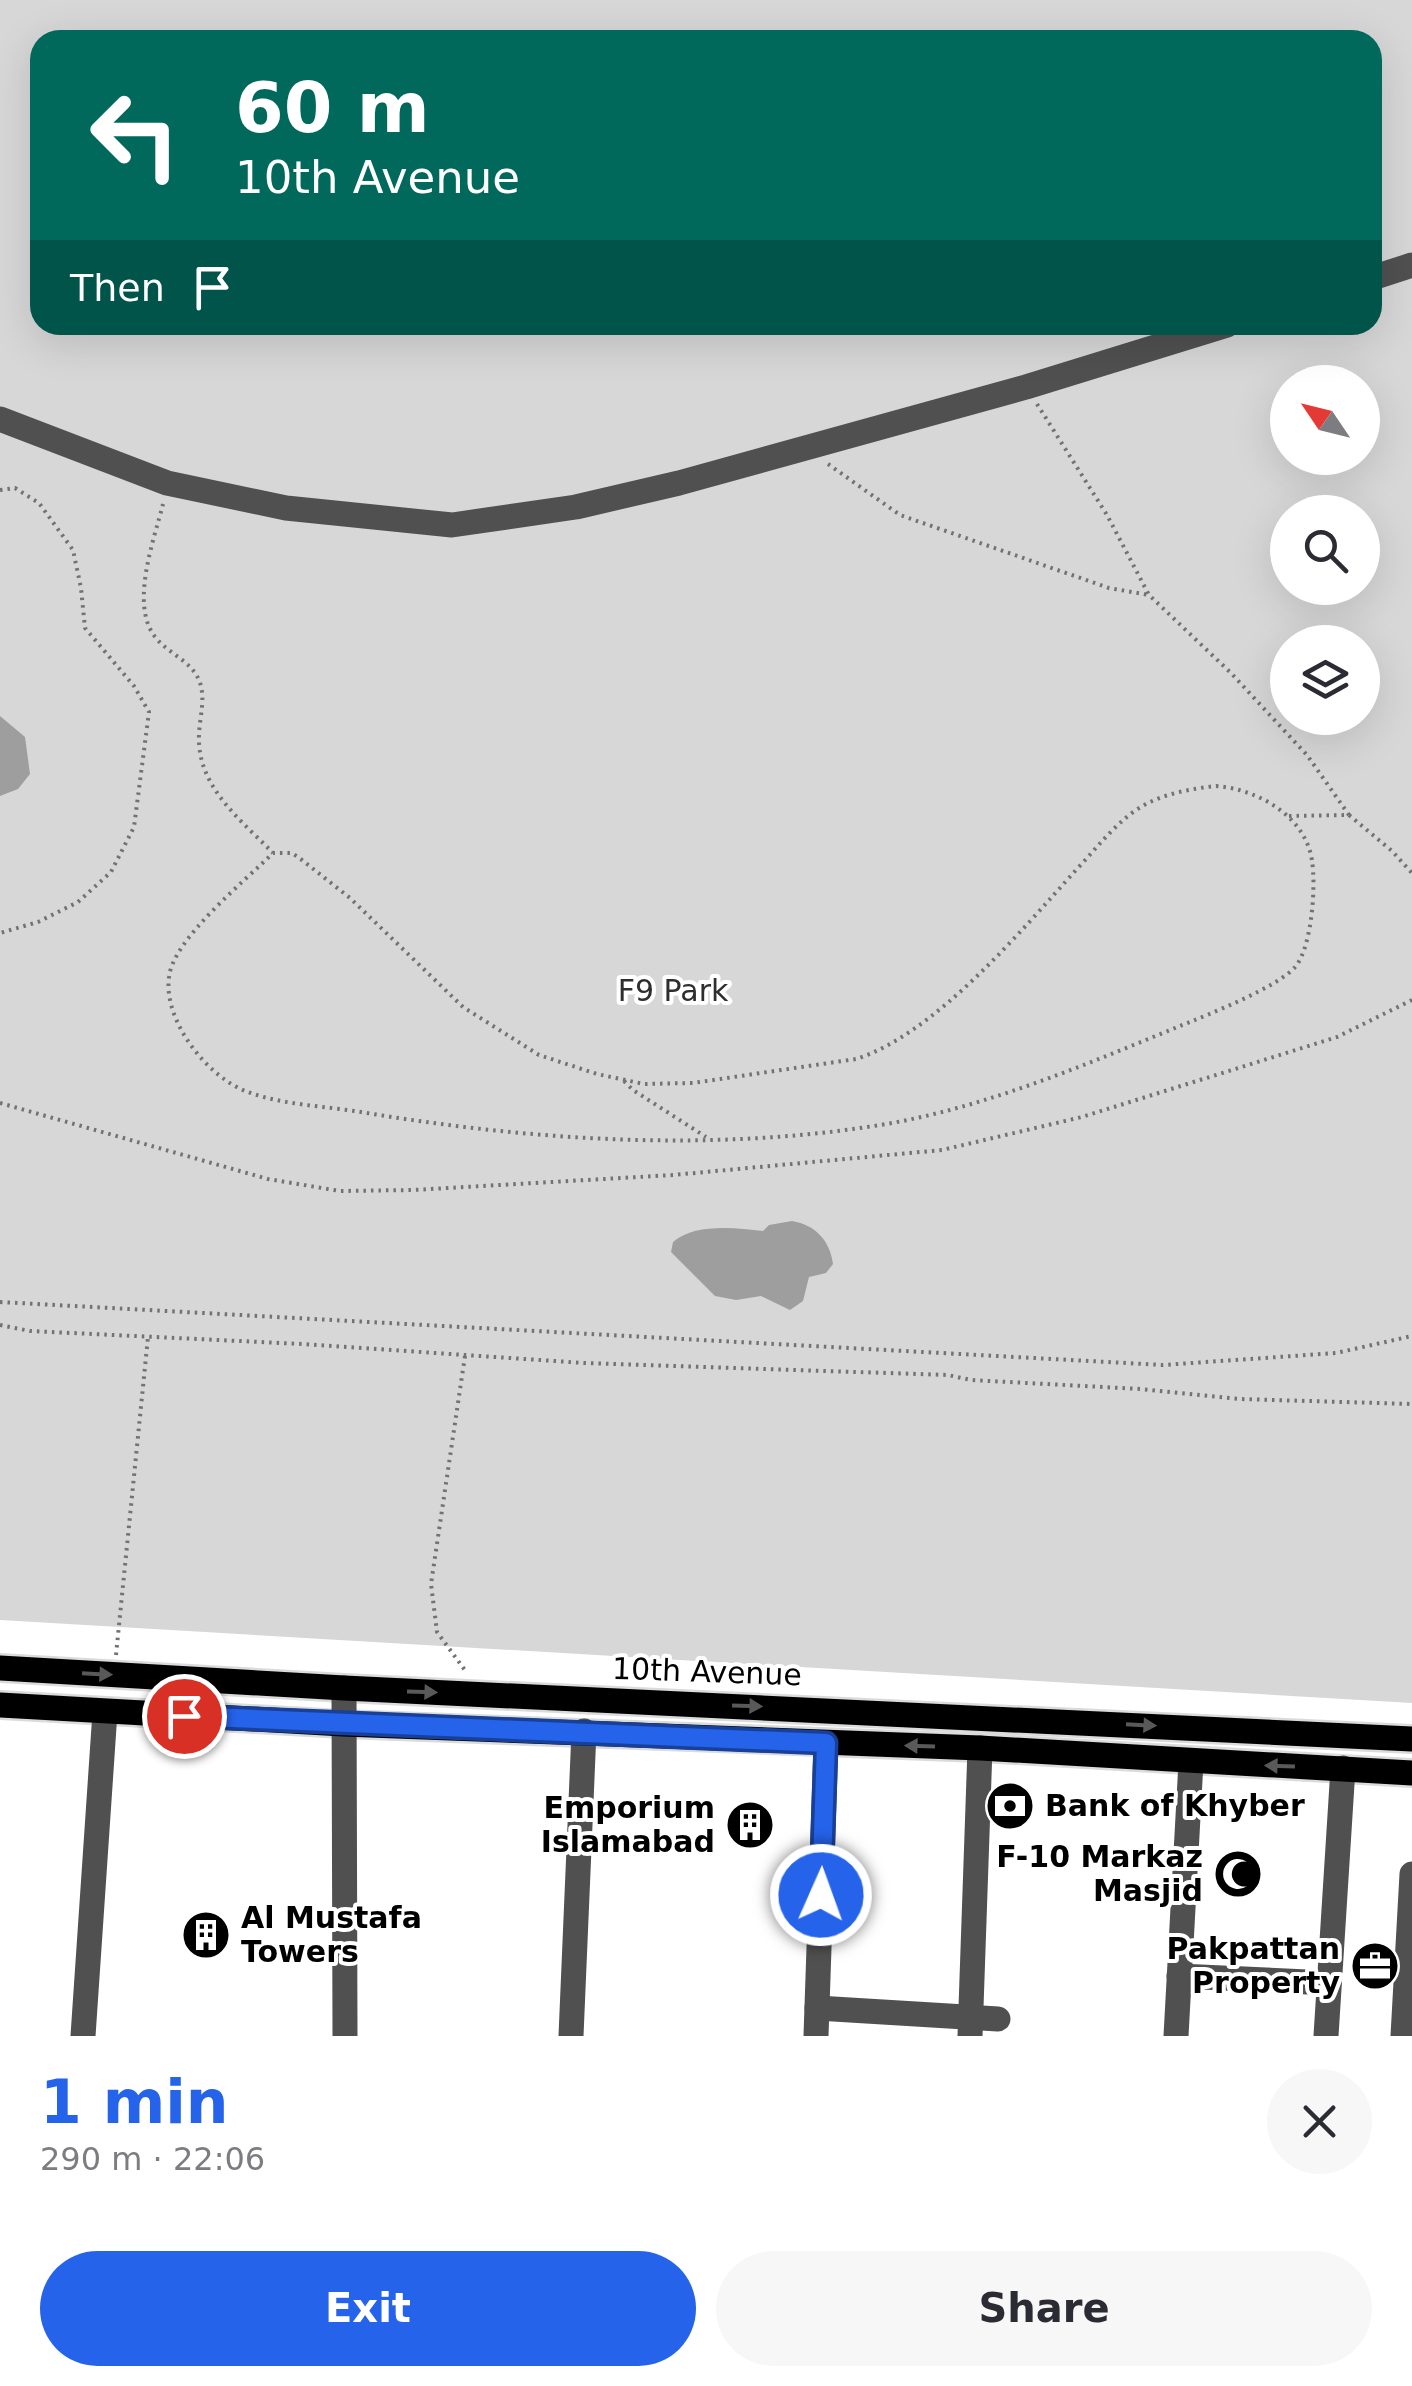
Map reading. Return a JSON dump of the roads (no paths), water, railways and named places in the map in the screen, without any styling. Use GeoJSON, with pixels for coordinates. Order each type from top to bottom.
{"type":"FeatureCollection","features":[{"type":"Feature","properties":{"kind":"main road","name":"10th Avenue"},"geometry":{"type":"LineString","coordinates":[[0,1668],[1412,1739]]}},
{"type":"Feature","properties":{"kind":"main road"},"geometry":{"type":"LineString","coordinates":[[0,1705],[343,1724],[980,1748],[1412,1773]]}},
{"type":"Feature","properties":{"kind":"main road"},"geometry":{"type":"LineString","coordinates":[[1068,1754],[1069,1722]]}},
{"type":"Feature","properties":{"kind":"street"},"geometry":{"type":"LineString","coordinates":[[1382,275],[1412,265]]}},
{"type":"Feature","properties":{"kind":"street"},"geometry":{"type":"LineString","coordinates":[[0,419],[167,483],[286,508],[452,524],[576,507],[1026,387],[1194,335]]}},
{"type":"Feature","properties":{"kind":"street"},"geometry":{"type":"LineString","coordinates":[[344,1688],[346,2036]]}},
{"type":"Feature","properties":{"kind":"street"},"geometry":{"type":"LineString","coordinates":[[83,2036],[105,1712]]}},
{"type":"Feature","properties":{"kind":"street"},"geometry":{"type":"LineString","coordinates":[[572,2036],[584,1731]]}},
{"type":"Feature","properties":{"kind":"street"},"geometry":{"type":"LineString","coordinates":[[816,2036],[826,1743]]}},
{"type":"Feature","properties":{"kind":"street"},"geometry":{"type":"LineString","coordinates":[[970,2027],[980,1748]]}},
{"type":"Feature","properties":{"kind":"street"},"geometry":{"type":"LineString","coordinates":[[1176,2036],[1191,1762]]}},
{"type":"Feature","properties":{"kind":"street"},"geometry":{"type":"LineString","coordinates":[[1326,2036],[1342,1768]]}},
{"type":"Feature","properties":{"kind":"street"},"geometry":{"type":"LineString","coordinates":[[1403,2036],[1412,1874]]}},
{"type":"Feature","properties":{"kind":"street"},"geometry":{"type":"LineString","coordinates":[[1179,1976],[1329,1984]]}},
{"type":"Feature","properties":{"kind":"street"},"geometry":{"type":"LineString","coordinates":[[817,2008],[970,2027],[998,2020]]}},
{"type":"Feature","properties":{"kind":"place","name":"Bank of Khyber"},"geometry":{"type":"Point","coordinates":[1010,1806]}},
{"type":"Feature","properties":{"kind":"place","name":"Emporium Islamabad"},"geometry":{"type":"Point","coordinates":[750,1825]}},
{"type":"Feature","properties":{"kind":"place","name":"F-10 Markaz Masjid"},"geometry":{"type":"Point","coordinates":[1238,1874]}},
{"type":"Feature","properties":{"kind":"place","name":"Al Mustafa Towers"},"geometry":{"type":"Point","coordinates":[206,1935]}},
{"type":"Feature","properties":{"kind":"place","name":"Pakpattan Property"},"geometry":{"type":"Point","coordinates":[1375,1966]}},
{"type":"Feature","properties":{"kind":"park label","name":"F9 Park"},"geometry":{"type":"Point","coordinates":[673,991]}}]}
